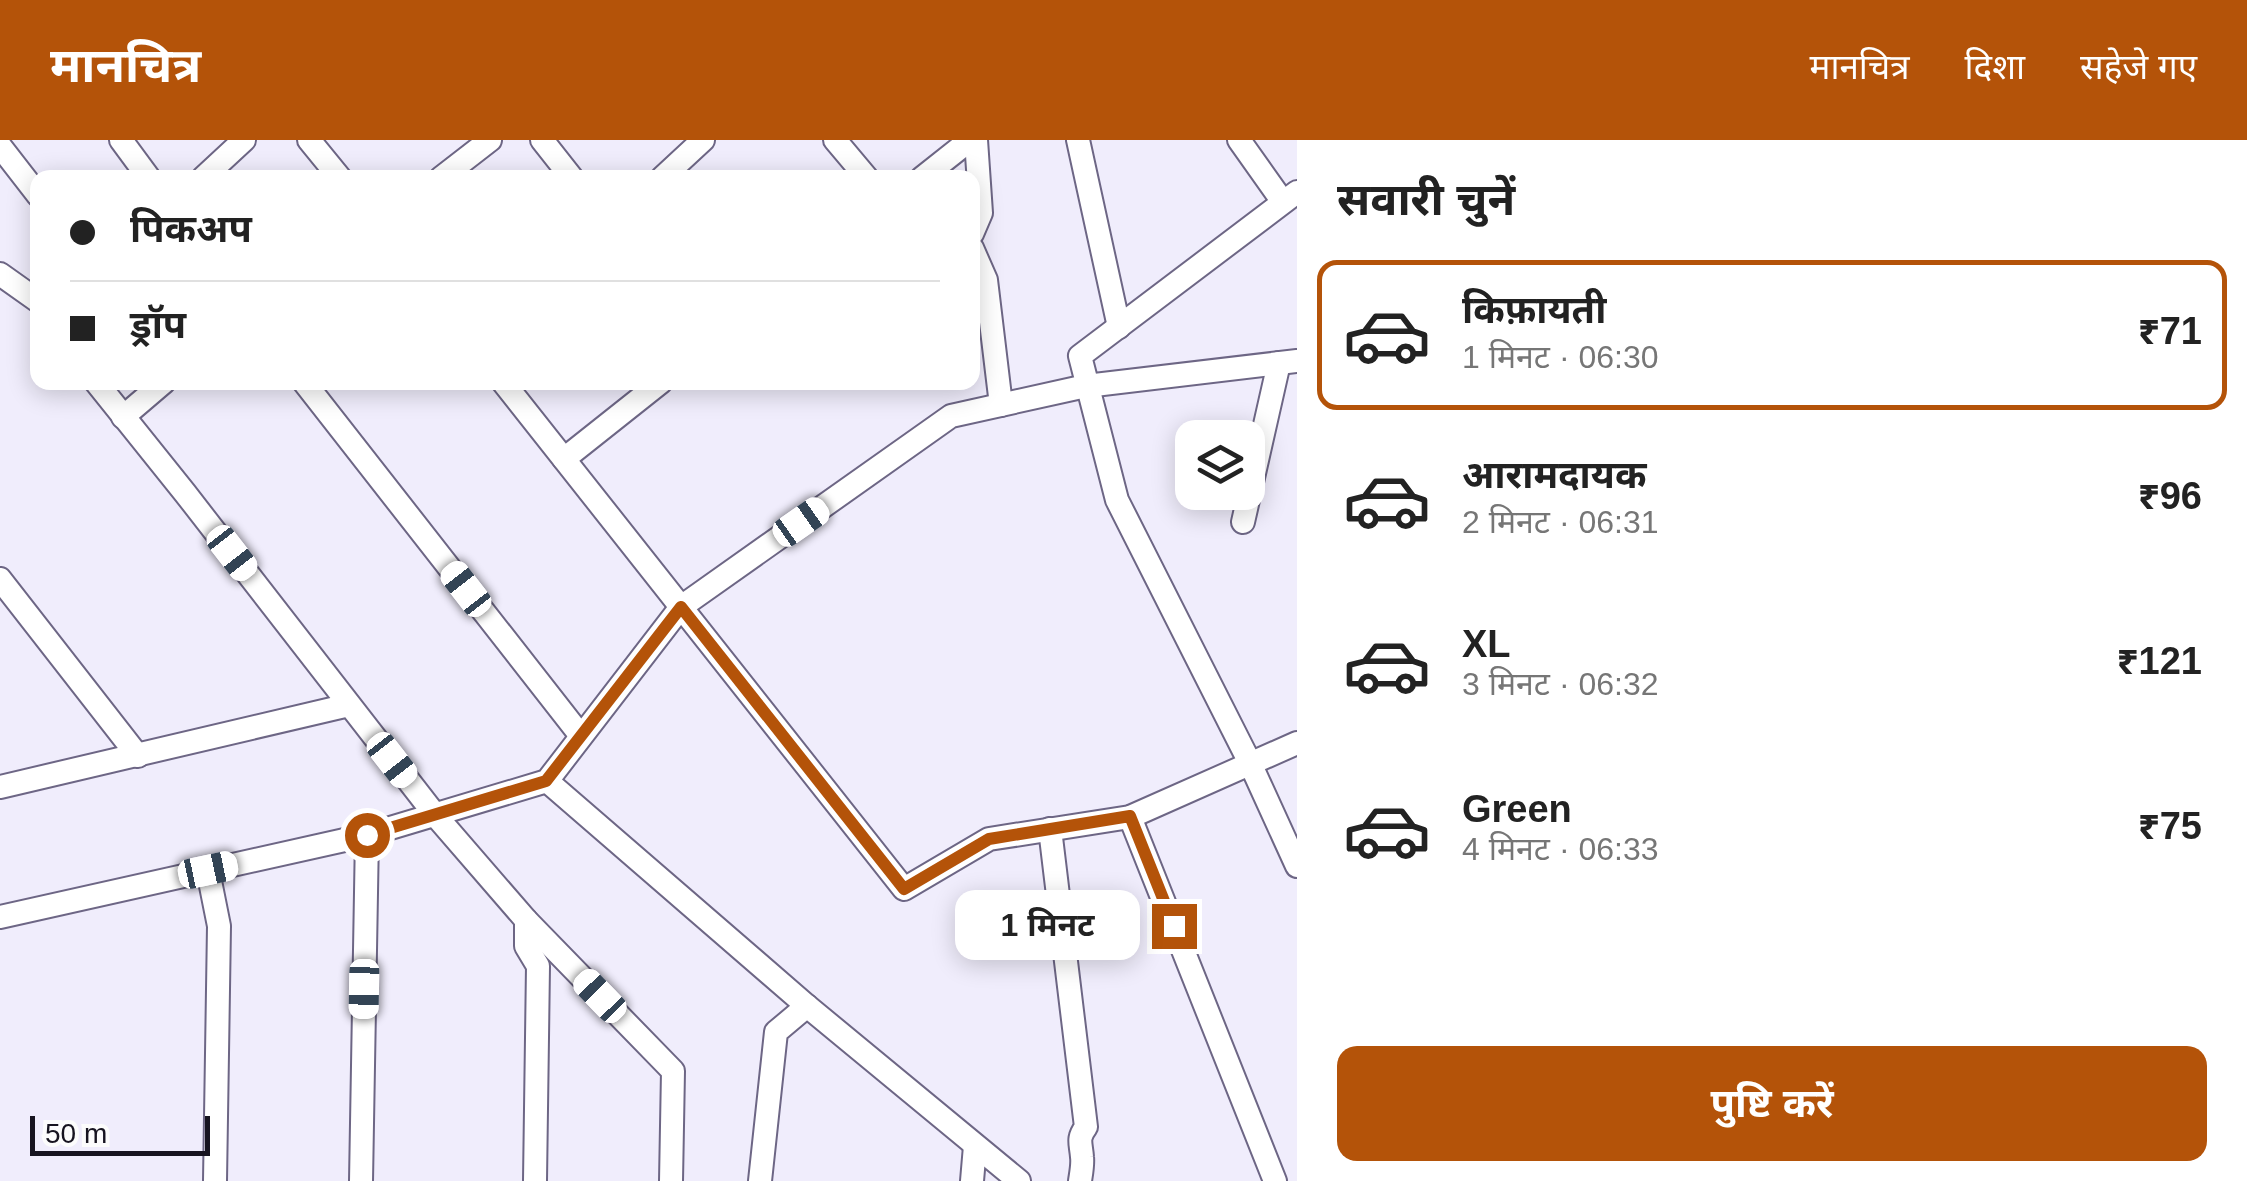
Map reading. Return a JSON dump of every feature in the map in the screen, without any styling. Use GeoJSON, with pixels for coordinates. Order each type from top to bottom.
{"type":"FeatureCollection","features":[{"type":"Feature","properties":{"kind":"street"},"geometry":{"type":"LineString","coordinates":[[120,140],[143,170]]}},
{"type":"Feature","properties":{"kind":"street"},"geometry":{"type":"LineString","coordinates":[[212,170],[244,140]]}},
{"type":"Feature","properties":{"kind":"street"},"geometry":{"type":"LineString","coordinates":[[310,140],[334,170]]}},
{"type":"Feature","properties":{"kind":"street"},"geometry":{"type":"LineString","coordinates":[[451,170],[490,140]]}},
{"type":"Feature","properties":{"kind":"street"},"geometry":{"type":"LineString","coordinates":[[542,140],[566,170]]}},
{"type":"Feature","properties":{"kind":"street"},"geometry":{"type":"LineString","coordinates":[[671,170],[703,140]]}},
{"type":"Feature","properties":{"kind":"street"},"geometry":{"type":"LineString","coordinates":[[836,140],[861,170]]}},
{"type":"Feature","properties":{"kind":"street"},"geometry":{"type":"LineString","coordinates":[[933,170],[973,140]]}},
{"type":"Feature","properties":{"kind":"street"},"geometry":{"type":"LineString","coordinates":[[973,140],[976,170]]}},
{"type":"Feature","properties":{"kind":"street"},"geometry":{"type":"LineString","coordinates":[[1078,140],[1118,327]]}},
{"type":"Feature","properties":{"kind":"street"},"geometry":{"type":"LineString","coordinates":[[1239,140],[1290,197],[1080,356],[1117,500],[1297,866]]}},
{"type":"Feature","properties":{"kind":"street"},"geometry":{"type":"LineString","coordinates":[[0,146],[30,185]]}},
{"type":"Feature","properties":{"kind":"street"},"geometry":{"type":"LineString","coordinates":[[980,266],[986,280],[1001,405]]}},
{"type":"Feature","properties":{"kind":"street"},"geometry":{"type":"LineString","coordinates":[[0,274],[30,296]]}},
{"type":"Feature","properties":{"kind":"street"},"geometry":{"type":"LineString","coordinates":[[0,918],[367,835],[546,781],[681,607],[951,416],[1086,386],[1288,362],[1243,522]]}},
{"type":"Feature","properties":{"kind":"street"},"geometry":{"type":"LineString","coordinates":[[102,390],[436,816],[526,920],[674,1071],[671,1181]]}},
{"type":"Feature","properties":{"kind":"street"},"geometry":{"type":"LineString","coordinates":[[123,416],[154,390]]}},
{"type":"Feature","properties":{"kind":"street"},"geometry":{"type":"LineString","coordinates":[[310,390],[581,736]]}},
{"type":"Feature","properties":{"kind":"street"},"geometry":{"type":"LineString","coordinates":[[509,390],[904,889],[989,839],[1130,816],[1297,743]]}},
{"type":"Feature","properties":{"kind":"street"},"geometry":{"type":"LineString","coordinates":[[564,459],[651,390]]}},
{"type":"Feature","properties":{"kind":"street"},"geometry":{"type":"LineString","coordinates":[[0,579],[138,756]]}},
{"type":"Feature","properties":{"kind":"street"},"geometry":{"type":"LineString","coordinates":[[0,786],[350,705]]}},
{"type":"Feature","properties":{"kind":"street"},"geometry":{"type":"LineString","coordinates":[[546,781],[1018,1181]]}},
{"type":"Feature","properties":{"kind":"street"},"geometry":{"type":"LineString","coordinates":[[1130,816],[1276,1181]]}},
{"type":"Feature","properties":{"kind":"street"},"geometry":{"type":"LineString","coordinates":[[1050,829],[1086,1127],[1078,1144],[1082,1156],[1080,1181]]}},
{"type":"Feature","properties":{"kind":"street"},"geometry":{"type":"LineString","coordinates":[[361,1181],[367,835]]}},
{"type":"Feature","properties":{"kind":"street"},"geometry":{"type":"LineString","coordinates":[[208,870],[219,926],[215,1181]]}},
{"type":"Feature","properties":{"kind":"street"},"geometry":{"type":"LineString","coordinates":[[526,920],[526,946],[538,966],[535,1181]]}},
{"type":"Feature","properties":{"kind":"street"},"geometry":{"type":"LineString","coordinates":[[760,1181],[776,1032],[807,1006]]}},
{"type":"Feature","properties":{"kind":"street"},"geometry":{"type":"LineString","coordinates":[[972,1181],[975,1146]]}},
{"type":"Feature","properties":{"kind":"route"},"geometry":{"type":"LineString","coordinates":[[367,835],[546,781],[681,607],[904,889],[989,839],[1130,816],[1174,926]]}}]}
